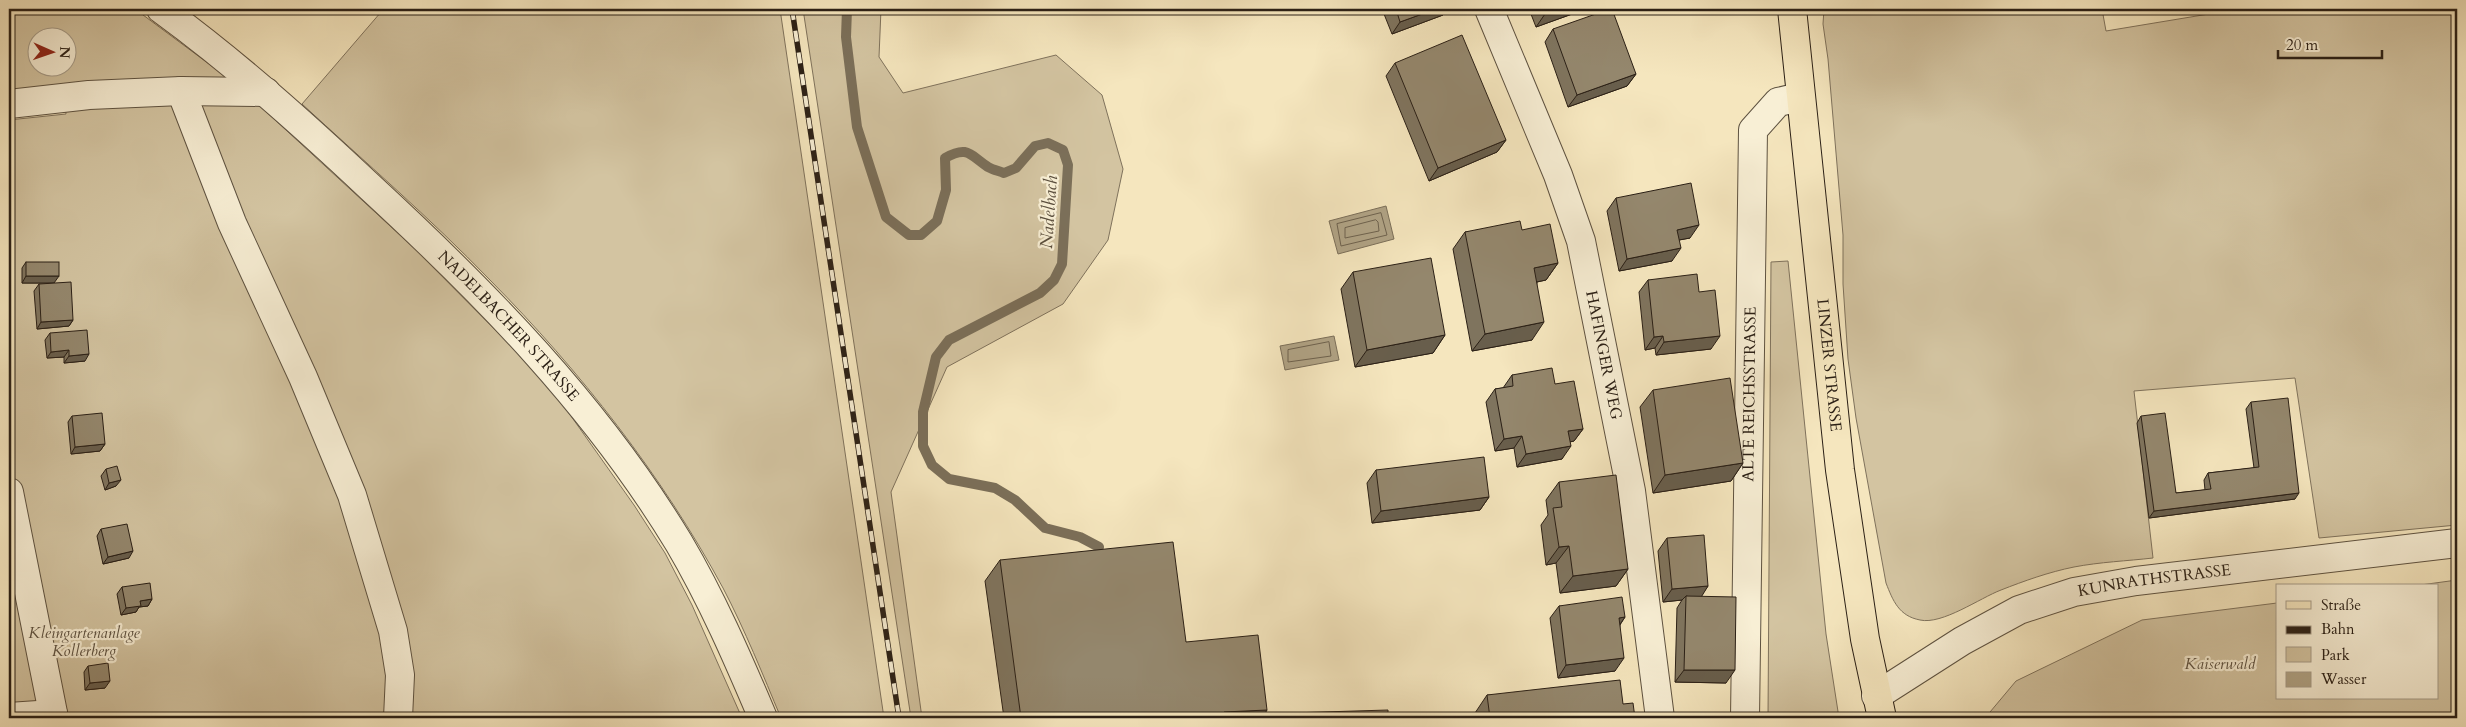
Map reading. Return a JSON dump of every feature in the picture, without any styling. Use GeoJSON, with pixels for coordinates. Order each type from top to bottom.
{"type":"FeatureCollection","features":[{"type":"Feature","properties":{"kind":"main road","name":"LINZER STRASSE"},"geometry":{"type":"LineString","coordinates":[[1792,9],[1840,470],[1855,582],[1879,707]]}},
{"type":"Feature","properties":{"kind":"street","name":"NADELBACHER STRASSE"},"geometry":{"type":"LineString","coordinates":[[161,9],[201,38],[266,92],[391,206],[478,290],[535,349],[613,445],[679,544],[737,656],[763,718]]}},
{"type":"Feature","properties":{"kind":"street","name":"HAFINGER WEG"},"geometry":{"type":"LineString","coordinates":[[1489,9],[1558,175],[1582,241],[1631,491],[1660,718]]}},
{"type":"Feature","properties":{"kind":"street"},"geometry":{"type":"LineString","coordinates":[[9,104],[89,95],[182,91],[266,92]]}},
{"type":"Feature","properties":{"kind":"street"},"geometry":{"type":"LineString","coordinates":[[182,91],[232,223],[303,377],[352,495],[393,631],[400,675],[398,718]]}},
{"type":"Feature","properties":{"kind":"street","name":"ALTE REICHSSTRASSE"},"geometry":{"type":"LineString","coordinates":[[1746,718],[1753,130],[1778,102],[1800,97]]}},
{"type":"Feature","properties":{"kind":"street"},"geometry":{"type":"LineString","coordinates":[[9,492],[13,536],[53,716],[9,717]]}},
{"type":"Feature","properties":{"kind":"street","name":"KUNRATHSTRASSE"},"geometry":{"type":"LineString","coordinates":[[1879,707],[1962,641],[2019,610],[2074,592],[2136,581],[2457,543]]}},
{"type":"Feature","properties":{"kind":"green space","name":"Kleingartenanlage Kollerberg"},"geometry":{"type":"Polygon","coordinates":[[[9,9],[135,9],[236,84],[414,248],[525,360],[566,409],[634,505],[665,553],[692,605],[742,718],[9,718],[9,120],[66,114],[63,87],[9,93],[9,9]]]}},
{"type":"Feature","properties":{"kind":"green space"},"geometry":{"type":"Polygon","coordinates":[[[381,9],[780,9],[884,718],[781,718],[723,588],[674,505],[617,426],[556,351],[490,280],[421,212],[302,104],[381,12],[381,9]]]}},
{"type":"Feature","properties":{"kind":"green space"},"geometry":{"type":"Polygon","coordinates":[[[803,9],[881,9],[879,57],[903,93],[1056,55],[1102,95],[1123,169],[1108,240],[1063,304],[947,367],[891,492],[922,718],[911,718],[803,9]]]}},
{"type":"Feature","properties":{"kind":"green space"},"geometry":{"type":"Polygon","coordinates":[[[1824,9],[2102,9],[2106,31],[2239,9],[2457,9],[2457,525],[2319,538],[2295,378],[2134,391],[2153,558],[2094,564],[2055,571],[2001,590],[1939,619],[1920,620],[1902,611],[1894,602],[1886,583],[1856,418],[1848,359],[1843,284],[1843,235],[1828,59],[1823,24],[1824,9]]]}},
{"type":"Feature","properties":{"kind":"green space"},"geometry":{"type":"Polygon","coordinates":[[[1788,261],[1826,634],[1839,718],[1768,718],[1771,262],[1788,261]]]}},
{"type":"Feature","properties":{"kind":"green space","name":"Kaiserwald"},"geometry":{"type":"Polygon","coordinates":[[[2457,580],[2457,718],[1985,718],[2016,681],[2142,620],[2276,603],[2276,700],[2438,700],[2438,584],[2428,584],[2457,580]]]}},
{"type":"Feature","properties":{"kind":"water"},"geometry":{"type":"Polygon","coordinates":[[[1386,206],[1394,239],[1338,254],[1329,221],[1386,206]]]}},
{"type":"Feature","properties":{"kind":"water"},"geometry":{"type":"Polygon","coordinates":[[[1334,336],[1339,360],[1285,370],[1280,346],[1334,336]]]}},
{"type":"Feature","properties":{"kind":"building"},"geometry":{"type":"Polygon","coordinates":[[[1396,9],[1436,9],[1400,22],[1396,9]]]}},
{"type":"Feature","properties":{"kind":"building"},"geometry":{"type":"Polygon","coordinates":[[[1542,9],[1560,9],[1545,14],[1542,9]]]}},
{"type":"Feature","properties":{"kind":"building"},"geometry":{"type":"Polygon","coordinates":[[[1612,9],[1636,74],[1577,95],[1553,29],[1612,9]]]}},
{"type":"Feature","properties":{"kind":"building"},"geometry":{"type":"Polygon","coordinates":[[[1462,35],[1506,140],[1438,168],[1395,63],[1462,35]]]}},
{"type":"Feature","properties":{"kind":"building"},"geometry":{"type":"Polygon","coordinates":[[[1691,183],[1699,225],[1677,230],[1681,248],[1627,259],[1616,198],[1691,183]]]}},
{"type":"Feature","properties":{"kind":"building"},"geometry":{"type":"Polygon","coordinates":[[[1520,221],[1522,230],[1550,224],[1558,263],[1534,268],[1544,322],[1485,334],[1465,232],[1520,221]]]}},
{"type":"Feature","properties":{"kind":"building"},"geometry":{"type":"Polygon","coordinates":[[[1431,258],[1445,335],[1367,350],[1353,272],[1431,258]]]}},
{"type":"Feature","properties":{"kind":"building"},"geometry":{"type":"Polygon","coordinates":[[[26,262],[59,262],[59,276],[26,276],[26,262]]]}},
{"type":"Feature","properties":{"kind":"building"},"geometry":{"type":"Polygon","coordinates":[[[1697,274],[1699,292],[1715,290],[1720,336],[1664,342],[1663,336],[1654,337],[1648,280],[1697,274]]]}},
{"type":"Feature","properties":{"kind":"building"},"geometry":{"type":"Polygon","coordinates":[[[71,282],[73,320],[41,322],[39,284],[71,282]]]}},
{"type":"Feature","properties":{"kind":"building"},"geometry":{"type":"Polygon","coordinates":[[[87,330],[89,354],[69,356],[69,350],[51,352],[50,333],[87,330]]]}},
{"type":"Feature","properties":{"kind":"building"},"geometry":{"type":"Polygon","coordinates":[[[1552,368],[1555,384],[1574,381],[1583,429],[1568,431],[1571,446],[1526,454],[1522,436],[1504,439],[1495,389],[1513,386],[1512,375],[1552,368]]]}},
{"type":"Feature","properties":{"kind":"building"},"geometry":{"type":"Polygon","coordinates":[[[1730,378],[1743,463],[1665,475],[1653,390],[1730,378]]]}},
{"type":"Feature","properties":{"kind":"building"},"geometry":{"type":"Polygon","coordinates":[[[2288,398],[2299,493],[2154,511],[2141,416],[2165,413],[2176,493],[2211,489],[2208,473],[2259,467],[2251,402],[2288,398]]]}},
{"type":"Feature","properties":{"kind":"building"},"geometry":{"type":"Polygon","coordinates":[[[102,413],[105,444],[75,447],[72,416],[102,413]]]}},
{"type":"Feature","properties":{"kind":"building"},"geometry":{"type":"Polygon","coordinates":[[[1484,457],[1489,497],[1381,511],[1376,470],[1484,457]]]}},
{"type":"Feature","properties":{"kind":"building"},"geometry":{"type":"Polygon","coordinates":[[[117,466],[121,480],[109,483],[106,469],[117,466]]]}},
{"type":"Feature","properties":{"kind":"building"},"geometry":{"type":"Polygon","coordinates":[[[1616,475],[1628,569],[1573,576],[1569,546],[1559,547],[1553,508],[1562,507],[1559,482],[1616,475]]]}},
{"type":"Feature","properties":{"kind":"building"},"geometry":{"type":"Polygon","coordinates":[[[127,524],[133,551],[108,557],[101,529],[127,524]]]}},
{"type":"Feature","properties":{"kind":"building"},"geometry":{"type":"Polygon","coordinates":[[[1704,535],[1708,586],[1672,589],[1667,538],[1704,535]]]}},
{"type":"Feature","properties":{"kind":"building"},"geometry":{"type":"Polygon","coordinates":[[[1173,542],[1186,642],[1258,635],[1267,710],[1224,712],[1225,718],[1021,718],[1000,560],[1173,542]]]}},
{"type":"Feature","properties":{"kind":"building"},"geometry":{"type":"Polygon","coordinates":[[[150,583],[152,599],[140,601],[141,606],[126,608],[122,587],[150,583]]]}},
{"type":"Feature","properties":{"kind":"building"},"geometry":{"type":"Polygon","coordinates":[[[1686,596],[1736,597],[1735,670],[1684,670],[1686,596]]]}},
{"type":"Feature","properties":{"kind":"building"},"geometry":{"type":"Polygon","coordinates":[[[1622,597],[1625,617],[1619,618],[1624,658],[1566,665],[1559,606],[1622,597]]]}},
{"type":"Feature","properties":{"kind":"building"},"geometry":{"type":"Polygon","coordinates":[[[108,663],[110,681],[90,683],[88,666],[108,663]]]}},
{"type":"Feature","properties":{"kind":"building"},"geometry":{"type":"Polygon","coordinates":[[[1620,680],[1623,704],[1633,703],[1635,718],[1490,718],[1487,695],[1620,680]]]}},
{"type":"Feature","properties":{"kind":"building"},"geometry":{"type":"Polygon","coordinates":[[[1388,710],[1388,718],[1225,718],[1225,715],[1388,710]]]}},
{"type":"Feature","properties":{"kind":"waterway","name":"Nadelbach"},"geometry":{"type":"LineString","coordinates":[[847,9],[846,37],[857,127],[886,217],[909,235],[921,235],[937,221],[946,190],[945,158],[959,152],[968,153],[990,168],[1004,173],[1016,168],[1035,146],[1048,143],[1063,150],[1068,165],[1062,264],[1054,280],[1040,293],[949,340],[936,357],[923,412],[923,446],[932,465],[949,479],[995,488],[1015,500],[1045,528],[1080,537],[1099,547]]}},
{"type":"Feature","properties":{"kind":"railway"},"geometry":{"type":"LineString","coordinates":[[792,9],[899,718]]}}]}
